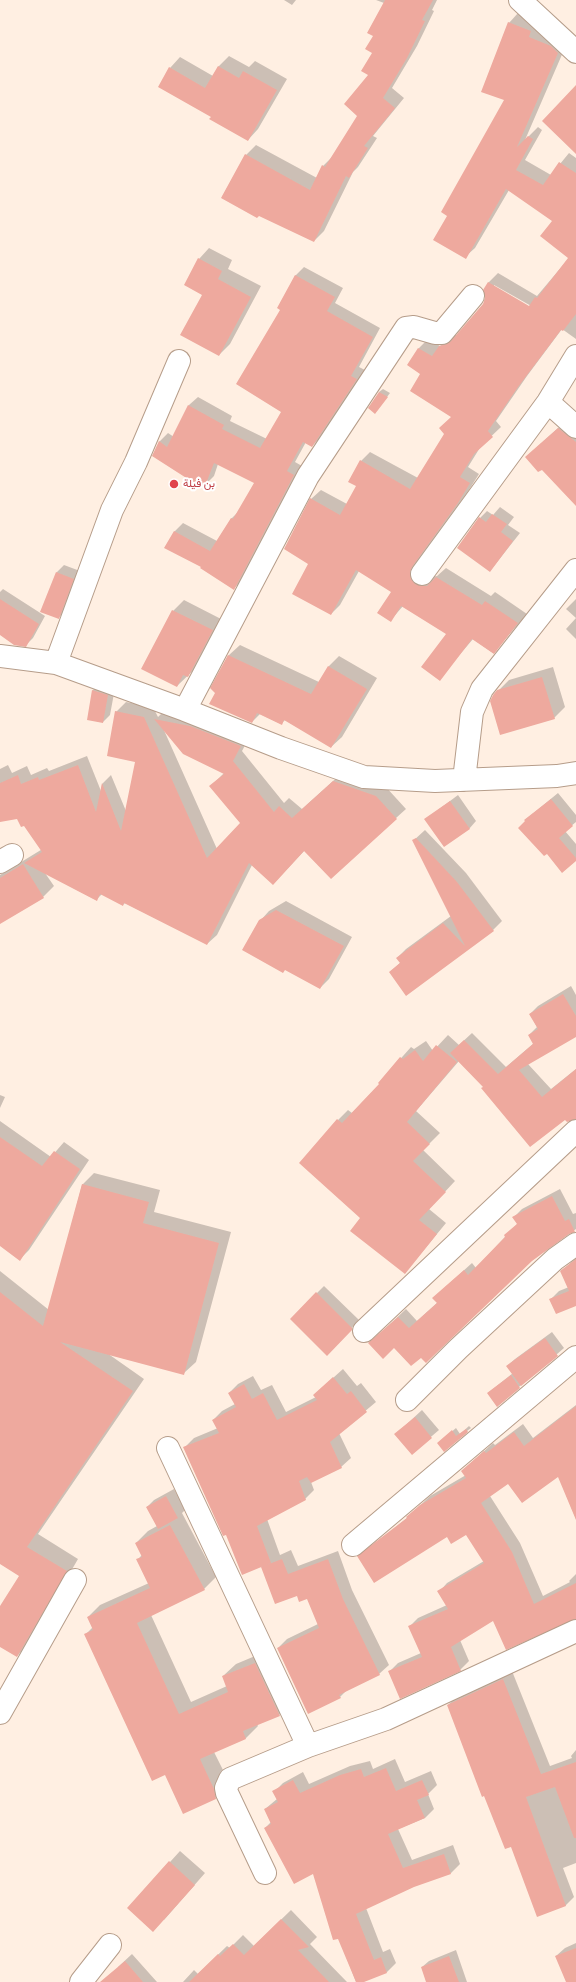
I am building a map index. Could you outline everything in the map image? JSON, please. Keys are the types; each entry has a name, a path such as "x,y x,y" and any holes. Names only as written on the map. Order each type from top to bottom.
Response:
{"street":[{"path":"520,0 576,52"},
{"path":"185,710 308,476 406,328 414,327 435,333 442,333 474,296"},
{"path":"422,574 548,402 576,356"},
{"path":"56,664 112,510 136,462 179,361"},
{"path":"548,402 576,427"},
{"path":"464,780 472,712 482,688 576,570"},
{"path":"0,656 56,664 185,710 281,748 364,776 435,781 557,776 576,773"},
{"path":"364,1331 576,1131"},
{"path":"407,1400 458,1349 555,1259 576,1244"},
{"path":"353,1545 576,1357"},
{"path":"168,1448 308,1746"},
{"path":"0,1712 76,1580"},
{"path":"265,1873 227,1793 227,1783 230,1779 308,1746 386,1719 576,1631"},
{"path":"81,1982 110,1945"}],"building":[{"path":"385,0 433,0 422,20 425,21 407,58 383,98 395,108 364,146 368,148 349,178 346,176 314,242 259,216 257,218 221,198 245,154 310,190 322,165 325,167 357,116 344,104 368,75 361,71 372,53 365,49 373,36 367,33"},
{"path":"508,22 531,31 529,37 551,46 558,53 517,147 528,136 533,139 516,170 543,185 559,162 576,173 576,314 563,331 561,330 518,387 488,431 493,437 474,454 460,477 470,483 458,503 412,567 410,572 411,579 415,584 427,586 436,577 482,605 485,601 518,623 494,654 472,639 440,681 421,667 446,634 401,606 391,622 377,613 391,592 356,570 331,615 292,594 308,564 284,549 310,498 340,515 356,486 348,482 360,460 410,489 444,434 439,428 451,417 410,391 420,374 407,365 418,348 432,356 439,346 447,344 451,341 483,304 485,298 483,290 488,282 529,306 568,258 540,236 552,221 506,189 466,259 433,240 447,216 441,212 504,100 481,92"},
{"path":"218,66 239,78 243,71 277,90 248,141 209,119 211,117 158,87 169,67 205,88"},
{"path":"576,85 576,154 542,121"},
{"path":"198,258 222,271 218,279 251,297 219,356 180,335 202,295 184,285"},
{"path":"295,275 335,297 327,311 373,337 351,376 357,379 312,447 303,442 287,471 294,475 234,590 200,568 201,567 164,548 174,531 210,551 231,518 233,519 254,483 214,463 205,486 191,481 152,456 159,441 167,447 188,405 224,425 222,429 260,448 281,412 236,384 280,310 277,308"},
{"path":"379,392 388,397 375,414 368,408"},
{"path":"558,428 576,442 576,506 542,470 538,472 525,457"},
{"path":"492,514 507,524 501,532 513,541 490,572 457,548 479,517 486,522"},
{"path":"56,572 74,579 59,619 40,612"},
{"path":"0,599 39,624 26,647 14,645 0,635"},
{"path":"172,610 213,630 188,677 183,675 177,687 141,669"},
{"path":"228,655 311,694 328,666 367,689 331,748 284,720 282,725 257,713 252,723 209,704 215,693 210,688"},
{"path":"542,677 555,719 500,735 490,701 493,695 497,690"},
{"path":"92,690 108,695 103,723 87,720"},
{"path":"115,711 144,717 207,858 240,823 209,786 224,774 183,754 154,719 190,726 241,746 233,761 274,812 279,806 292,818 333,781 376,796 397,819 331,879 304,851 273,885 249,863 207,945 124,903 123,906 100,894 97,901 24,863 42,852 24,826 21,827 17,819 0,822 0,783 18,775 21,784 38,777 39,780 78,765 96,812 102,783 121,831 135,762 107,756"},
{"path":"551,799 573,826 559,838 576,858 576,861 562,873 547,854 544,856 518,828 525,821 524,820"},
{"path":"450,801 470,829 444,847 424,819"},
{"path":"416,838 457,882 494,931 406,996 389,972 400,963 396,958 443,923 465,946 412,840"},
{"path":"23,864 44,898 0,924 0,878"},
{"path":"276,910 344,946 320,989 285,970 283,973 242,950 259,920"},
{"path":"563,994 576,1016 576,1037 519,1070 542,1097 576,1069 576,1119 567,1122 565,1120 530,1147 481,1088 483,1087 450,1053 464,1040 498,1074 533,1044 528,1035 538,1029 529,1014"},
{"path":"436,1045 457,1062 407,1122 430,1144 413,1161 446,1192 419,1220 437,1234 405,1274 350,1231 360,1218 299,1163 337,1119 342,1123 379,1084 378,1083 400,1057 403,1059 415,1050 423,1061"},
{"path":"0,1137 42,1166 54,1151 80,1169 20,1261 0,1246"},
{"path":"82,1184 149,1202 143,1223 219,1243 184,1375 60,1342 133,1391 27,1547 67,1571 17,1657 0,1647 0,1606 19,1576 0,1564 0,1292 43,1326"},
{"path":"552,1196 565,1221 569,1219 575,1232 569,1234 532,1261 426,1363 421,1358 411,1366 394,1348 383,1359 368,1343 398,1317 409,1328 437,1303 432,1298 464,1270 468,1275 505,1237 504,1235 517,1224 512,1217"},
{"path":"576,1259 576,1306 556,1314 549,1299 569,1291 560,1271"},
{"path":"316,1292 352,1328 352,1330 327,1356 290,1319"},
{"path":"545,1338 558,1356 521,1386 506,1366"},
{"path":"511,1375 520,1388 497,1407 487,1393"},
{"path":"333,1377 347,1394 351,1391 367,1412 330,1442 342,1468 311,1483 307,1477 299,1481 306,1500 257,1526 271,1563 242,1575 226,1535 223,1536 183,1447 219,1433 212,1420 236,1407 228,1393 244,1384 252,1399 263,1393 277,1420 317,1400 313,1395"},
{"path":"576,1406 576,1520 558,1477 522,1503 508,1484 481,1503 512,1552 534,1604 576,1583 576,1619 506,1650 493,1621 451,1647 461,1671 400,1699 388,1671 422,1657 408,1626 448,1609 437,1591 484,1563 466,1535 451,1544 447,1537 374,1583 357,1556 407,1518 406,1517 420,1505 466,1478 461,1471 484,1451 486,1453 514,1432 524,1446"},
{"path":"415,1417 432,1438 412,1455 394,1434"},
{"path":"466,1429 468,1432 444,1452 437,1443 452,1430 456,1436"},
{"path":"166,1496 178,1518 158,1529 146,1507"},
{"path":"170,1525 205,1590 137,1623 179,1714 228,1692 222,1676 255,1663 280,1716 243,1731 246,1739 200,1759 214,1789 216,1799 183,1814 165,1775 152,1781 84,1634 93,1630 87,1617 150,1588 136,1559 142,1557 135,1543"},
{"path":"282,1559 288,1574 328,1559 343,1599 380,1675 339,1695 341,1698 308,1714 277,1648 319,1628 307,1599 299,1602 297,1596 275,1604 261,1567"},
{"path":"503,1679 541,1774 576,1762 576,1838 574,1838 555,1787 526,1797 566,1906 537,1917 511,1847 505,1849 484,1796 482,1797 447,1705"},
{"path":"386,1768 396,1791 422,1780 429,1795 417,1800 425,1818 388,1834 403,1868 444,1854 451,1874 414,1887 356,1914 374,1960 381,1957 387,1973 364,1982 356,1982 338,1939 333,1940 313,1874 294,1884 264,1828 271,1824 264,1809 278,1802 272,1791 293,1780 300,1793 340,1775 361,1769 364,1777"},
{"path":"169,1861 195,1885 153,1932 127,1908"},
{"path":"281,1919 309,1947 298,1950 329,1982 189,1982 218,1954 220,1956 233,1944 244,1955"},
{"path":"576,1948 576,1982 566,1982 555,1956"},
{"path":"449,1956 459,1982 426,1982 421,1967"},
{"path":"125,1961 143,1982 100,1982"}],"place":[{"name":"بن فيلة","path":"174,484"}]}
